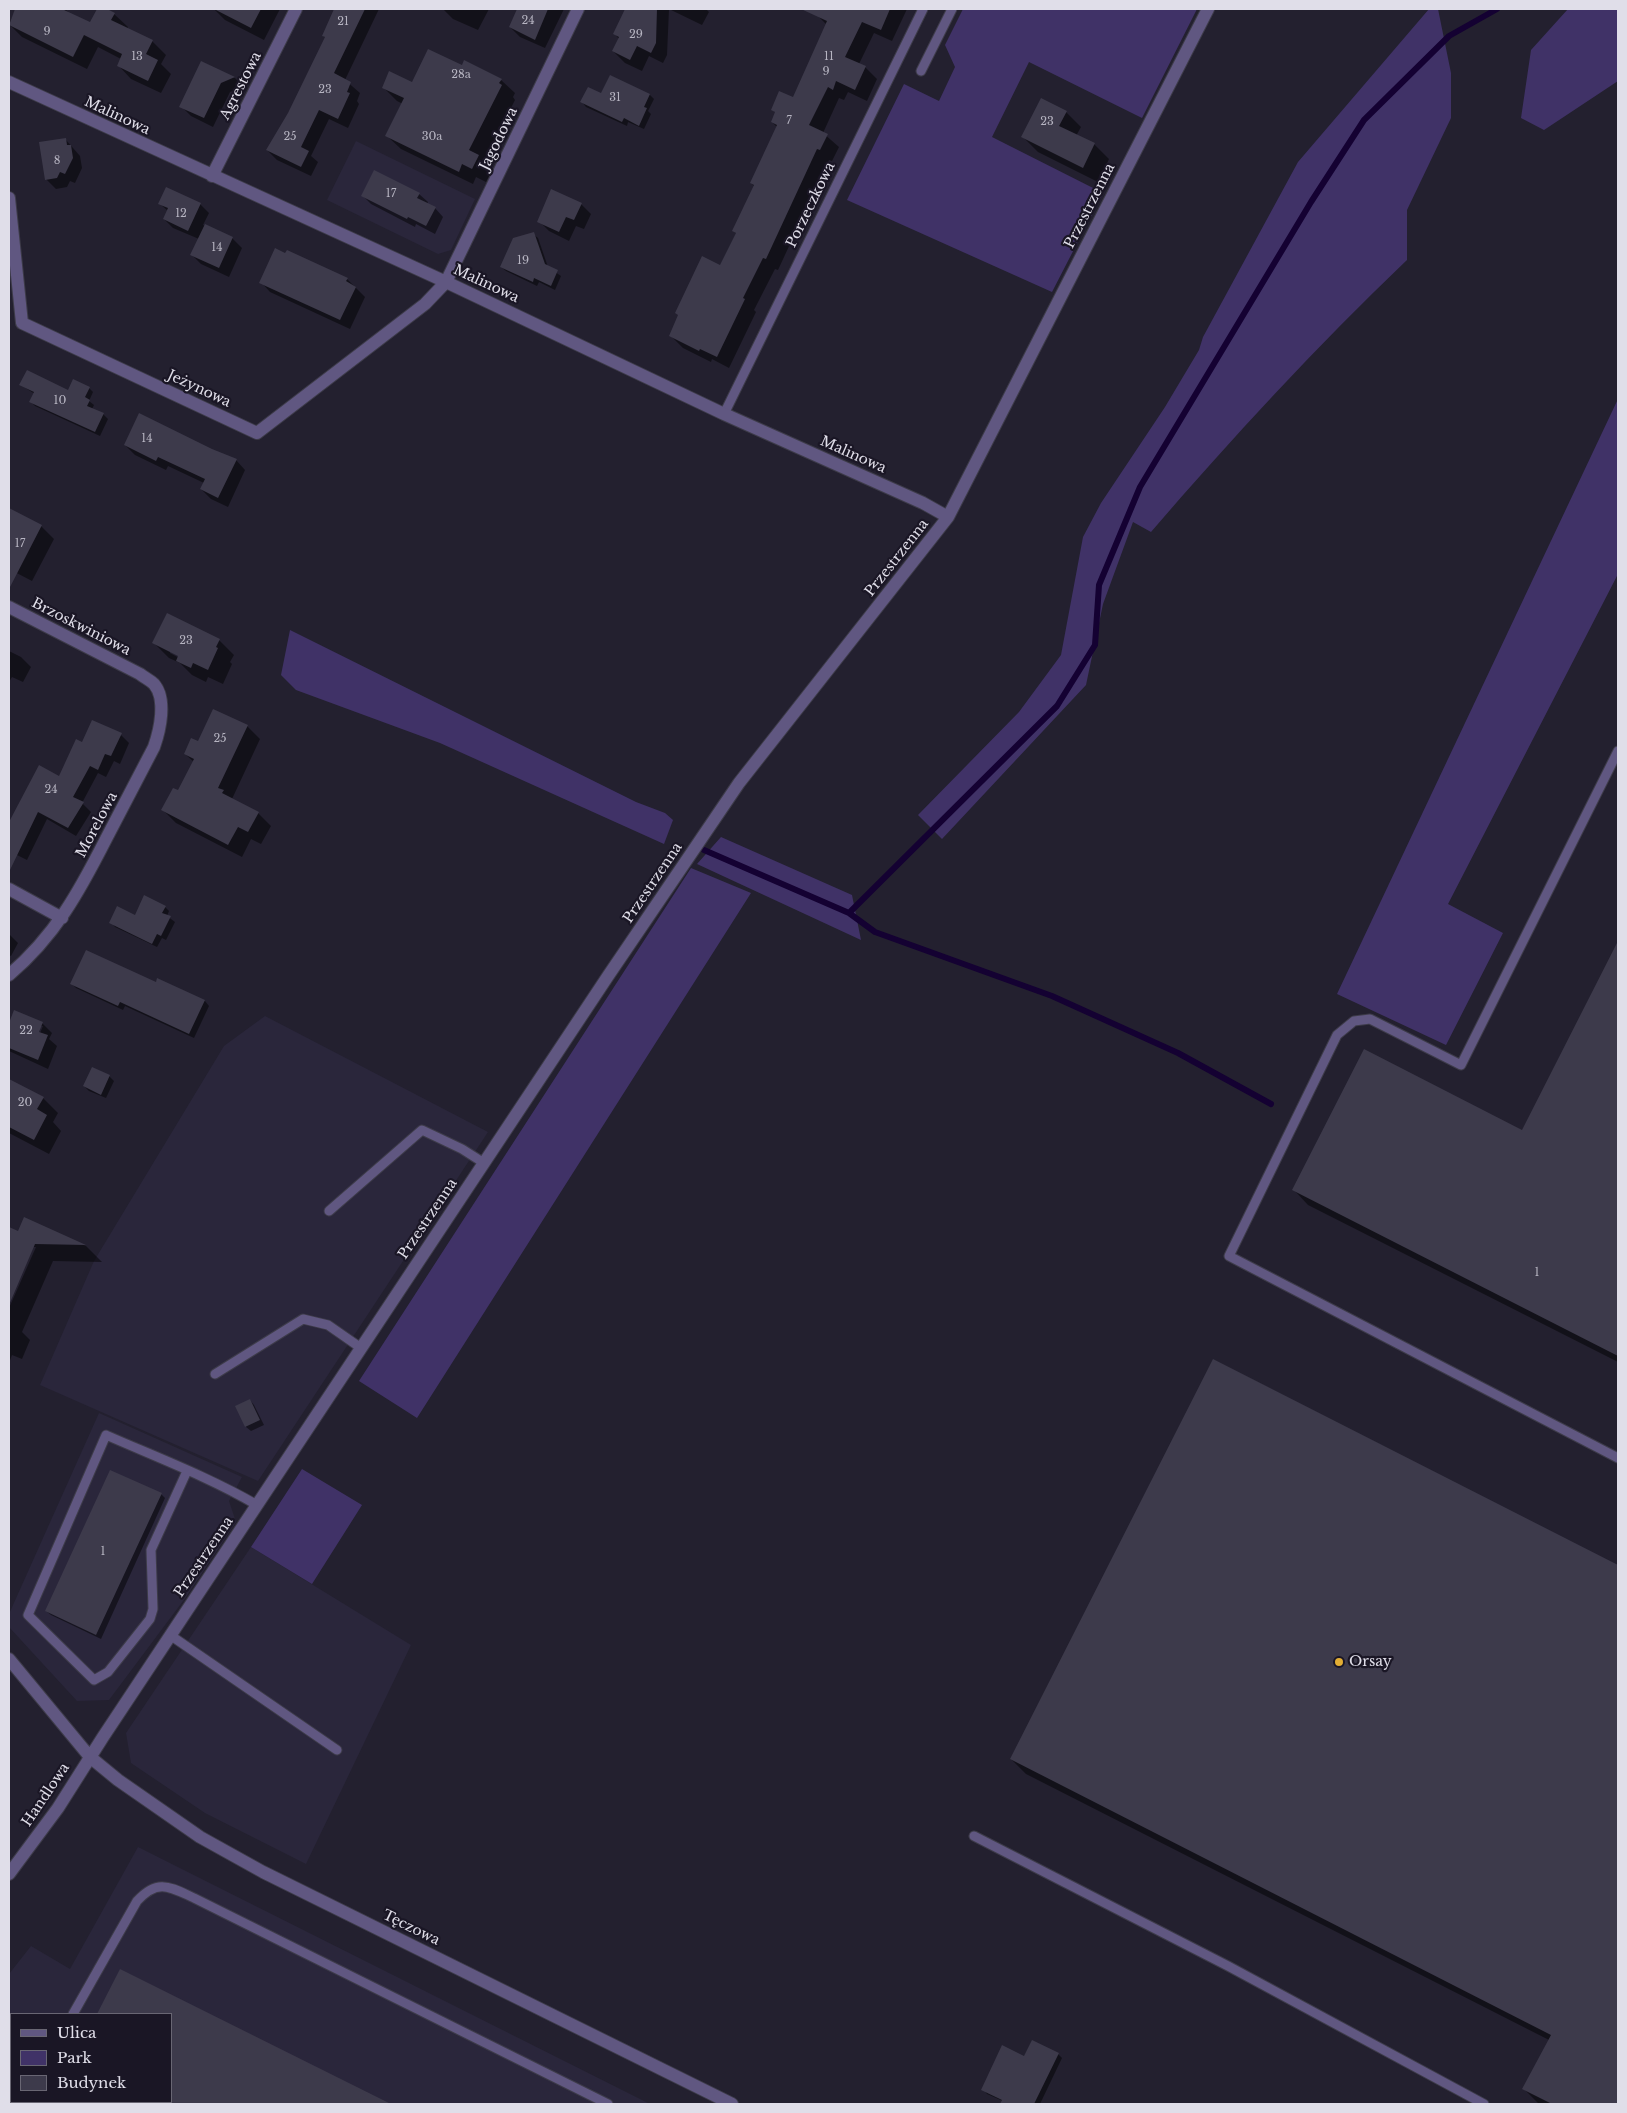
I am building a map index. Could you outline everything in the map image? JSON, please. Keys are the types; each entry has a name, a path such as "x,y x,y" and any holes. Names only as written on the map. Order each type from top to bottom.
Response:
{"street":[{"name":"Agrestowa","path":"212,176 296,9"},
{"name":"Jagodowa","path":"446,282 578,9"},
{"name":"Przestrzenna","path":"90,1757 739,783 948,517 1208,9"},
{"name":"Malinowa","path":"9,82 446,282 724,414 923,503 948,517"},
{"name":"Jeżynowa","path":"9,198 22,323 257,432 425,304 446,282"},
{"name":"Brzoskwiniowa","path":"9,607 140,674"},
{"name":"Morelowa","path":"9,975 26,960 62,918 80,888 154,747 160,728 159,696 155,685 140,674"},
{"path":"9,889 62,918"},
{"name":"Tęczowa","path":"9,1659 90,1757 118,1780 200,1838 264,1872 732,2104"},
{"name":"Handlowa","path":"9,1874 58,1808 90,1757"}],"lane":[{"name":"Porzeczkowa","path":"724,414 923,9"},
{"path":"921,72 952,9"},
{"path":"1618,751 1461,1065 1370,1019 1354,1021 1337,1034 1229,1256 1618,1458"},
{"path":"329,1211 422,1130 462,1149 484,1163"},
{"path":"216,1374 303,1318 328,1325 361,1348"},
{"path":"187,1471 151,1550 153,1609 150,1619 108,1672 94,1680 28,1615 106,1435 233,1491 257,1505"},
{"path":"170,1635 337,1750"},
{"path":"974,1836 1228,1966 1484,2104"},
{"path":"74,2013 137,1901 154,1887 164,1886 194,1898 608,2104"}],"shaded area":[{"path":"356,141 475,199 451,250 438,254 327,200"},
{"path":"265,1016 488,1132 258,1481 40,1385 94,1261 224,1046"},
{"path":"99,1413 242,1477 229,1501 236,1522 186,1597 109,1700 77,1701 9,1627 9,1614"},
{"path":"251,1547 411,1645 306,1864 205,1813 131,1763 126,1733"},
{"path":"138,1847 650,2104 9,2104 9,1974 31,1946 70,1969"}],"green space":[{"path":"963,9 1197,9 1142,118 1029,62 992,137 1103,193 1052,292 847,200 904,84 939,101 955,67 945,45"},
{"path":"1429,9 1438,9 1451,73 1451,118 1407,210 1407,260 1276,393 1151,532 1133,522 1103,604 1086,685 942,839 918,815 1019,712 1061,655 1083,537 1101,503 1165,407 1199,350 1203,337 1298,162"},
{"path":"1568,9 1618,9 1618,81 1544,130 1521,118 1531,50"},
{"path":"1618,399 1618,574 1448,904 1503,933 1446,1045 1337,994"},
{"path":"290,630 636,802 665,813 673,820 664,844 440,743 296,690 281,675"},
{"path":"721,837 852,895 861,940 697,864"},
{"path":"691,868 751,893 417,1418 359,1381"},
{"path":"302,1469 362,1505 312,1584 251,1547"}],"building":[{"path":"15,9 62,9 90,22 97,9 107,9 115,13 111,20 153,40 146,54 158,60 148,81 117,66 122,54 84,35 73,57 9,25"},
{"path":"214,9 261,9 251,28"},
{"path":"334,9 365,9 334,73 351,82 347,92 350,93 338,119 319,110 301,147 309,151 301,167 266,150 288,113 325,37 322,36"},
{"path":"517,9 548,9 535,40 509,27"},
{"path":"625,9 657,9 656,43 651,53 637,46 630,60 612,51 619,37 613,34"},
{"path":"801,9 890,9 881,30 862,22 845,57 866,66 855,90 836,81 833,90 828,87 809,125 828,134 820,150 817,149 766,259 763,258 743,298 745,299 717,357 700,349 699,351 669,336 678,315 675,313 702,256 720,265 736,233 732,231 754,185 750,183 777,125 771,122 775,112 771,110 779,91 793,97 827,21"},
{"path":"428,49 462,65 464,60 502,79 499,83 502,85 469,150 479,155 472,169 462,164 459,172 385,136 404,98 382,88 389,71 412,82"},
{"path":"201,61 235,77 221,83 204,118 179,107"},
{"path":"610,75 650,94 644,107 647,108 639,126 624,118 622,122 580,102 588,87 601,93"},
{"path":"1041,98 1067,111 1059,126 1095,143 1083,168 1021,137"},
{"path":"66,138 67,145 71,145 73,158 65,174 60,172 57,178 45,180 39,142"},
{"path":"374,170 420,193 417,198 436,207 426,226 408,217 407,219 361,196"},
{"path":"166,187 201,203 188,231 163,219 168,208 158,204"},
{"path":"551,189 582,203 574,220 566,217 559,232 537,222"},
{"path":"205,224 233,237 219,268 190,255"},
{"path":"534,232 545,264 558,270 551,286 534,278 533,282 500,267 513,238"},
{"path":"275,248 285,253 287,250 348,278 346,281 356,287 340,320 259,283"},
{"path":"27,370 68,390 73,379 90,387 85,397 90,400 87,406 104,413 95,432 29,402 34,392 19,385"},
{"path":"139,413 212,449 237,459 218,498 200,489 205,479 158,457 156,461 124,445"},
{"path":"9,508 42,525 9,589"},
{"path":"167,613 220,639 208,670 193,663 191,668 176,661 178,656 152,643"},
{"path":"213,709 248,725 218,788 224,790 222,793 259,812 248,832 238,827 228,845 161,810 173,788 178,790 194,759 184,754 191,738 198,741"},
{"path":"92,720 122,733 111,756 105,754 98,770 90,766 73,797 84,802 68,828 38,812 9,872 9,822 39,765 59,776 76,739 82,742"},
{"path":"144,895 166,906 162,913 171,916 161,936 157,934 152,944 109,923 117,906 135,915"},
{"path":"1618,941 1618,1356 1292,1190 1364,1049 1522,1130"},
{"path":"86,950 156,982 157,978 205,1000 189,1034 120,1002 118,1006 70,984"},
{"path":"14,1010 43,1022 39,1032 48,1035 38,1060 9,1048 9,1023"},
{"path":"92,1067 110,1075 101,1095 83,1086"},
{"path":"9,1079 44,1097 37,1109 47,1115 34,1140 9,1127"},
{"path":"24,1217 86,1245 35,1244 9,1305 9,1227 18,1231"},
{"name":"Orsay","path":"1213,1359 1618,1565 1618,2104 1552,2104 1522,2089 1551,2035 1010,1759"},
{"path":"250,1399 260,1420 245,1427 235,1406"},
{"path":"110,1470 162,1493 96,1635 45,1611"},
{"path":"120,1969 391,2104 171,2104 172,2013 98,2013"},
{"path":"1032,2040 1059,2053 1034,2104 1000,2104 1002,2100 981,2090 1002,2045 1024,2056"}],"waterway":[{"path":"704,850 849,913 1057,706 1095,645 1099,585 1140,487 1311,202 1364,120 1449,36 1497,9"},
{"path":"849,913 875,932 1052,996 1178,1053 1271,1104"}],"place":[{"name":"Orsay","path":"1339,1662"}]}
